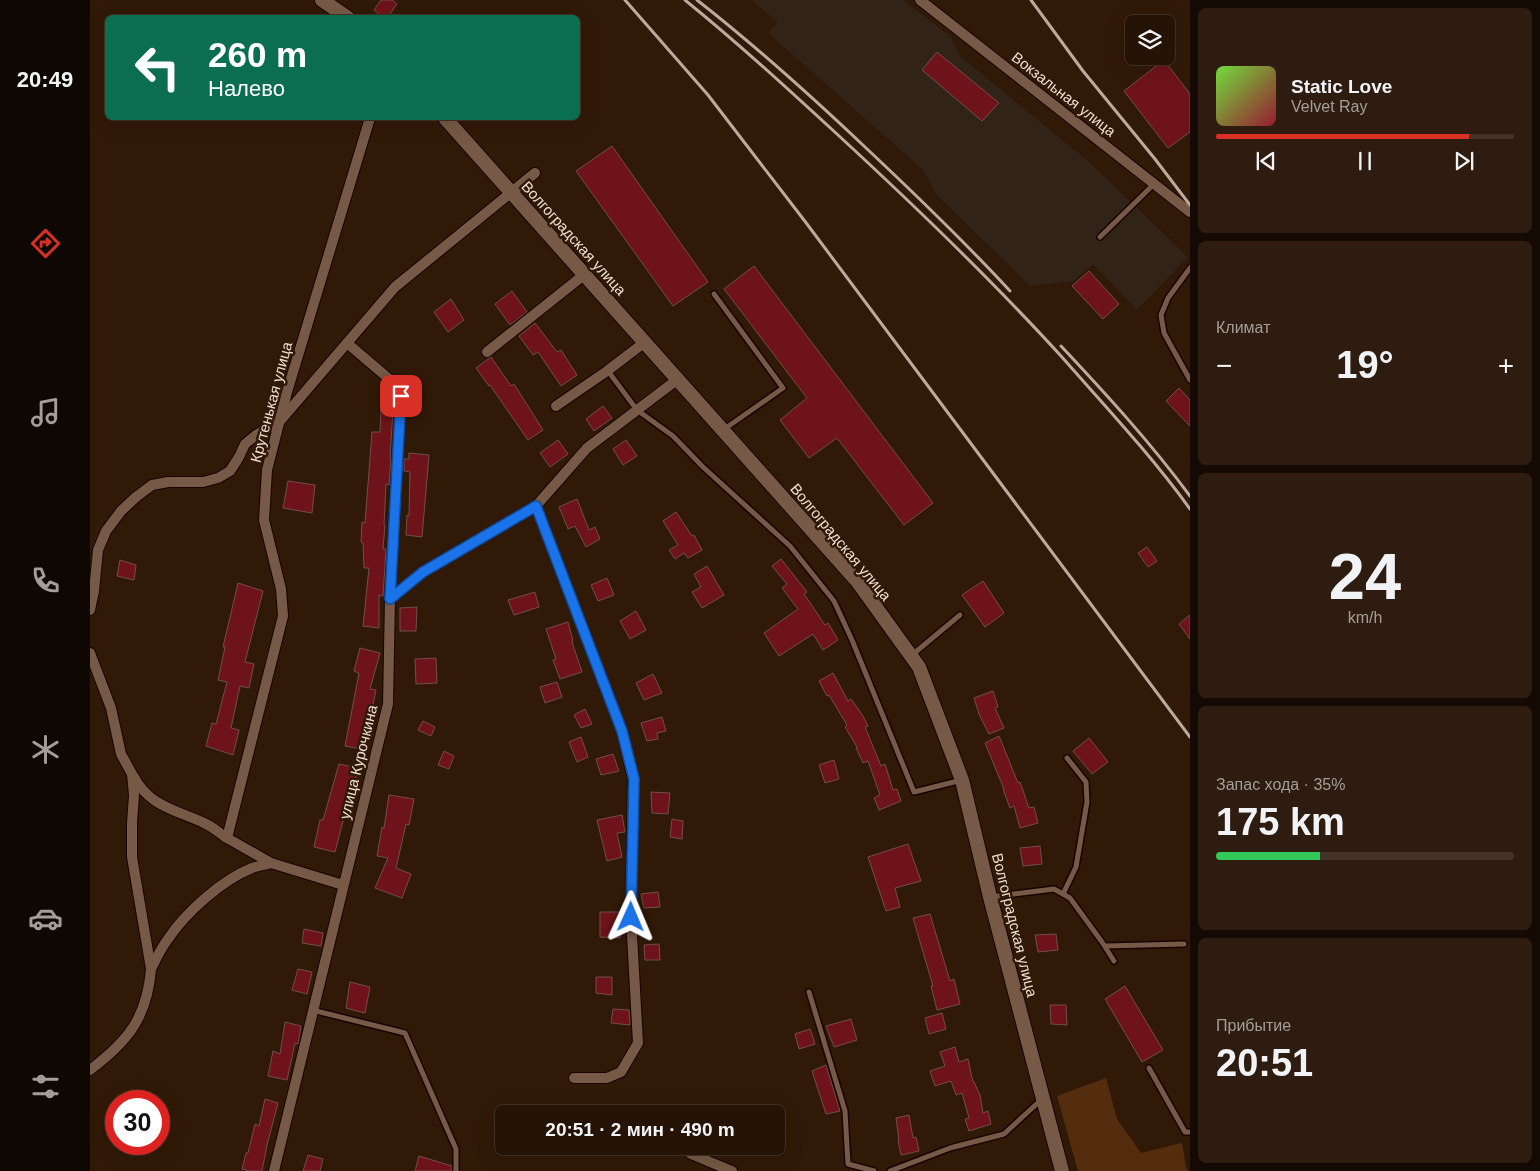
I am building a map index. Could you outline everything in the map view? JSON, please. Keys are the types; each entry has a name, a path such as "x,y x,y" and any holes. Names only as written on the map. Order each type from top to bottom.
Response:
{"main road":[{"path":"322,0 344,15"},
{"name":"Волгоградская улица","path":"447,120 857,582 920,667 962,780 990,897 1062,1171"}],"street":[{"name":"Вокзальная улица","path":"920,0 1190,212"},
{"name":"Крутенькая улица","path":"226,838 283,616 281,589 264,520 267,470 287,392 369,120"},
{"path":"90,610 98,550 106,531 121,511 152,486 168,482 203,482 230,472 240,458 245,444 280,421 395,287 535,173"},
{"path":"487,352 585,274"},
{"path":"556,406 645,342"},
{"name":"улица Курочкина","path":"274,1171 388,704 390,599 401,396 388,378 347,343"},
{"path":"390,599 423,572 536,506 587,448 678,379"},
{"path":"536,506 622,731 634,779 631,917 638,1043 621,1072 607,1078 574,1078"},
{"path":"90,653 111,708 121,754 140,788 152,799 170,810 206,824 271,864 344,885"},
{"path":"90,1070 122,1044 140,1018 150,987 151,969 132,857 134,795 132,774"},
{"path":"151,969 168,938 201,902 236,876 253,868 271,864"},
{"path":"693,1155 732,1171"}],"lane":[{"path":"1100,236 1154,184"},
{"path":"1190,268 1168,298 1161,315 1164,333 1190,380"},
{"path":"714,294 783,388 723,430"},
{"path":"607,370 637,410 673,436 703,467 790,546 834,601 852,640 914,792 962,780"},
{"path":"911,655 960,615"},
{"path":"1063,894 1076,867 1087,802 1086,782 1067,758"},
{"path":"990,897 1054,889 1070,898 1114,961"},
{"path":"1105,946 1184,944"},
{"path":"809,992 845,1111 848,1164 874,1171"},
{"path":"312,1010 405,1033 456,1149 456,1171"},
{"path":"1149,1068 1185,1132 1190,1132"},
{"path":"890,1171 950,1148 1004,1134 1043,1098"}],"shaded area":[{"path":"751,0 903,0 951,37 960,56 1090,163 1188,257 1137,310 1093,264 1073,281 1030,286 937,195 921,168 768,33 778,22"},
{"path":"1106,1078 1117,1119 1141,1153 1182,1143 1188,1171 1078,1171 1057,1096"}],"building":[{"path":"381,0 392,0 397,4 389,15 380,15 374,10"},
{"path":"937,52 999,103 982,121 922,70"},
{"path":"1158,65 1168,65 1190,94 1190,132 1168,148 1124,91"},
{"path":"612,146 708,282 673,306 576,171"},
{"path":"754,266 933,503 904,525 837,438 809,458 780,420 807,398 724,289"},
{"path":"1089,271 1119,304 1103,319 1072,286"},
{"path":"512,291 527,312 510,325 495,304"},
{"path":"451,299 464,320 448,332 434,312"},
{"path":"535,323 557,352 561,350 577,375 561,386 538,352 533,355 519,336"},
{"path":"491,357 511,386 514,384 543,430 528,440 476,368"},
{"path":"1179,388 1190,400 1190,426 1166,401"},
{"path":"603,406 612,418 594,431 586,419"},
{"path":"381,408 393,409 389,485 386,484 383,549 386,549 383,596 379,595 379,628 363,626 369,568 364,568 363,543 361,542 362,522 365,523 372,432 380,432"},
{"path":"558,440 568,454 550,467 540,453"},
{"path":"626,440 637,456 623,465 613,449"},
{"path":"409,453 429,455 422,537 406,535 407,515 409,516 410,472 404,471 404,459 409,459"},
{"path":"288,481 315,485 312,513 283,508"},
{"path":"577,499 589,530 595,527 600,539 586,547 575,526 568,529 559,507"},
{"path":"676,512 692,536 694,535 702,550 688,558 684,553 675,559 669,550 678,545 663,521"},
{"path":"1147,547 1157,561 1148,567 1138,553"},
{"path":"781,559 807,592 804,594 825,625 828,623 838,640 823,650 813,634 779,656 764,633 798,609 782,588 787,584 772,566"},
{"path":"120,560 136,565 134,580 117,576"},
{"path":"707,566 724,595 702,608 692,592 701,587 694,574"},
{"path":"607,578 614,595 598,601 591,585"},
{"path":"983,581 1004,613 985,627 962,595"},
{"path":"238,583 263,591 245,662 254,664 249,688 240,686 231,728 239,730 233,755 206,746 212,723 216,724 227,682 218,680 225,647 223,647"},
{"path":"535,592 539,607 514,615 508,600"},
{"path":"417,607 416,631 400,631 400,608"},
{"path":"636,611 646,630 630,639 620,621"},
{"path":"1190,615 1190,639 1179,624"},
{"path":"568,622 572,642 582,672 560,679 553,660 556,659 546,629"},
{"path":"360,648 380,653 370,689 376,690 361,749 345,746 359,673 354,671"},
{"path":"436,658 437,683 416,684 415,659"},
{"path":"833,673 848,701 851,699 863,716 868,726 865,727 881,766 885,764 893,790 897,789 901,801 879,810 874,798 880,795 868,761 863,763 857,747 845,727 847,725 819,681"},
{"path":"653,674 662,693 644,700 636,683"},
{"path":"557,682 562,697 545,703 540,687"},
{"path":"993,691 998,707 995,708 1004,728 989,734 979,714 974,698"},
{"path":"585,709 592,724 581,728 574,715"},
{"path":"662,717 666,731 657,733 658,739 647,741 641,723"},
{"path":"423,721 435,727 431,736 418,730"},
{"path":"999,736 1018,783 1020,782 1029,808 1034,807 1038,823 1020,828 1014,806 1010,808 985,743"},
{"path":"581,737 588,757 577,762 569,742"},
{"path":"1089,738 1108,762 1092,774 1073,751"},
{"path":"444,751 454,756 449,769 438,765"},
{"path":"613,754 619,771 601,775 596,759"},
{"path":"834,760 839,779 825,783 819,765"},
{"path":"339,764 358,768 354,790 335,852 314,847 320,820 323,820"},
{"path":"651,792 670,793 668,814 652,813"},
{"path":"389,795 414,799 409,825 406,824 396,868 411,874 402,898 375,888 388,858 377,856"},
{"path":"622,815 625,832 617,833 622,857 607,861 597,820"},
{"path":"672,819 683,821 682,839 670,837"},
{"path":"908,844 921,881 895,888 900,907 886,911 868,857"},
{"path":"1040,846 1042,864 1023,866 1020,848"},
{"path":"658,892 660,907 644,908 641,894"},
{"path":"600,912 620,912 620,938 600,937"},
{"path":"930,914 950,981 954,979 960,1004 937,1010 931,986 933,986 913,918"},
{"path":"304,929 323,933 321,946 302,943"},
{"path":"1056,934 1058,950 1038,952 1035,935"},
{"path":"659,944 660,960 645,960 644,945"},
{"path":"298,969 312,972 307,994 292,990"},
{"path":"596,977 612,977 612,995 596,993"},
{"path":"350,982 370,987 365,1013 346,1008"},
{"path":"1125,986 1163,1050 1142,1062 1105,999"},
{"path":"1050,1005 1066,1005 1067,1025 1051,1024"},
{"path":"613,1009 629,1010 630,1025 611,1023"},
{"path":"942,1013 946,1029 929,1034 925,1018"},
{"path":"851,1019 857,1040 834,1047 826,1026"},
{"path":"285,1022 301,1026 298,1044 295,1043 287,1080 268,1076 273,1051 280,1054"},
{"path":"810,1029 815,1044 799,1049 795,1034"},
{"path":"955,1047 959,1062 968,1059 972,1078 980,1095 983,1113 988,1111 991,1124 969,1131 965,1119 969,1118 962,1093 956,1095 951,1081 935,1086 930,1071 945,1066 940,1052"},
{"path":"826,1065 840,1111 826,1114 812,1071"},
{"path":"265,1099 278,1103 262,1171 242,1169 255,1124 259,1126"},
{"path":"909,1115 913,1138 916,1137 919,1151 901,1155 896,1118"},
{"path":"308,1155 323,1159 320,1171 303,1171"},
{"path":"419,1156 452,1166 452,1171 415,1171"}],"railway":[{"path":"625,0 708,95 807,224 1190,737"},
{"path":"685,0 744,49 980,271 1111,412 1160,469 1190,509"},
{"path":"697,0 762,53 845,128 939,218 1010,291"},
{"path":"1031,0 1083,71 1190,205"},
{"path":"1061,346 1144,438 1190,496"}],"route":[{"path":"401,396 390,599 423,572 536,506 622,731 634,779 631,917"}]}
